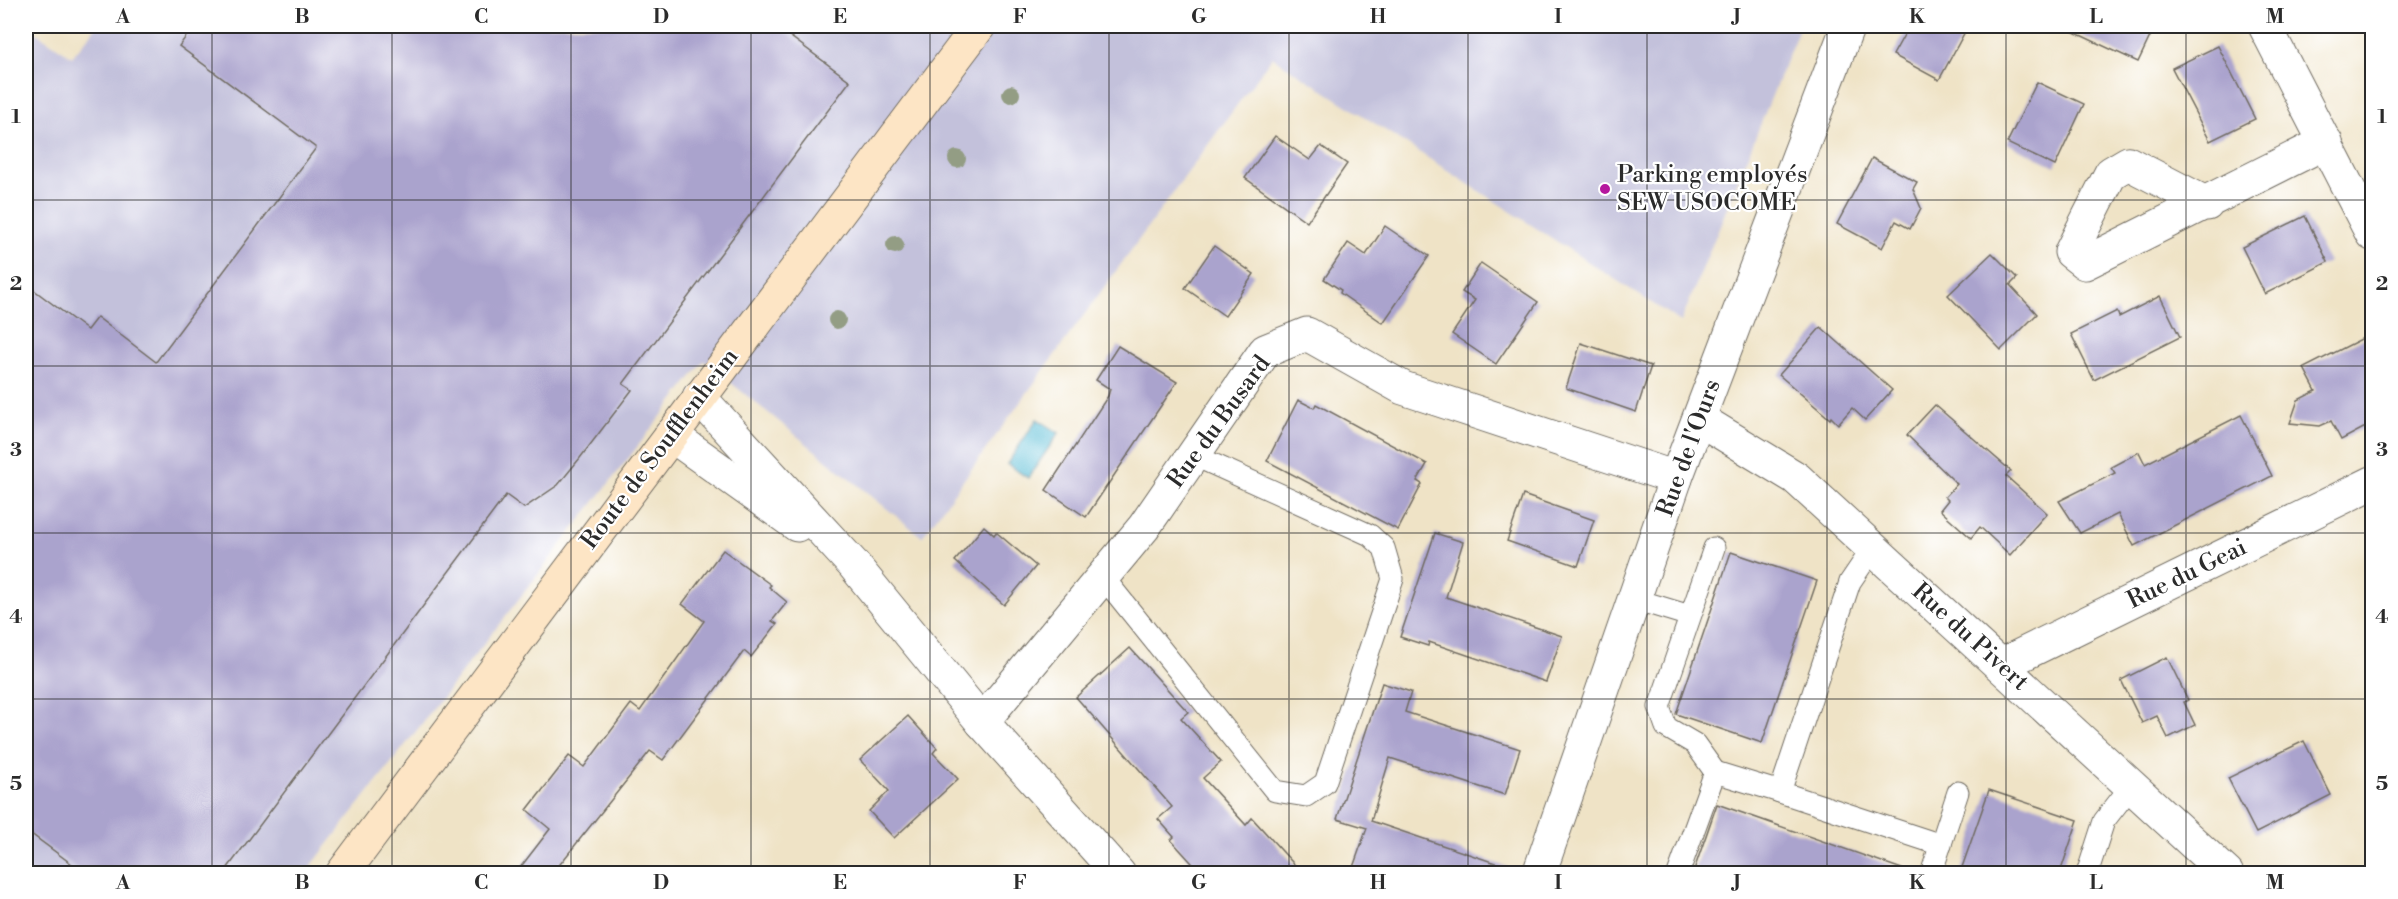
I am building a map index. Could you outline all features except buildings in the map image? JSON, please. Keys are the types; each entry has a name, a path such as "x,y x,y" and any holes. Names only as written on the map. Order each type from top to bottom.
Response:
{"main road":[{"name":"Route de Soufflenheim","path":"342,873 979,26"}],"street":[{"name":"Rue de l'Ours","path":"1539,873 1676,478 1848,26"},
{"path":"2265,26 2373,234"},
{"path":"2207,204 2326,142"},
{"name":"Rue du Busard","path":"982,722 1144,527 1265,351 1307,334 1403,388 1676,478"},
{"path":"699,397 853,564 982,722 1119,873"},
{"name":"Rue du Pivert","path":"1699,419 1796,478 2227,873"},
{"path":"671,435 853,564"},
{"name":"Rue du Geai","path":"2001,665 2373,483"}],"lane":[{"path":"1103,577 1275,791 1306,796 1325,783 1394,579 1384,548 1370,535 1193,455"},
{"path":"1714,548 1659,707 1666,727 1695,744 1715,772 1941,845"},
{"path":"1780,792 1850,582 1873,548"},
{"path":"1634,599 1690,616"},
{"path":"1678,873 1715,772"},
{"path":"2087,873 2104,821 2132,786"},
{"path":"1931,873 1958,792"}],"shaded area":[{"path":"26,26 72,57 97,26 1800,26 1681,322 1272,57 922,537 704,361 305,874 26,873"}],"water":[{"path":"1037,419 1059,433 1028,478 1007,464"}],"place":[{"name":"Parking employés SEW USOCOME","path":"1605,189"}]}
